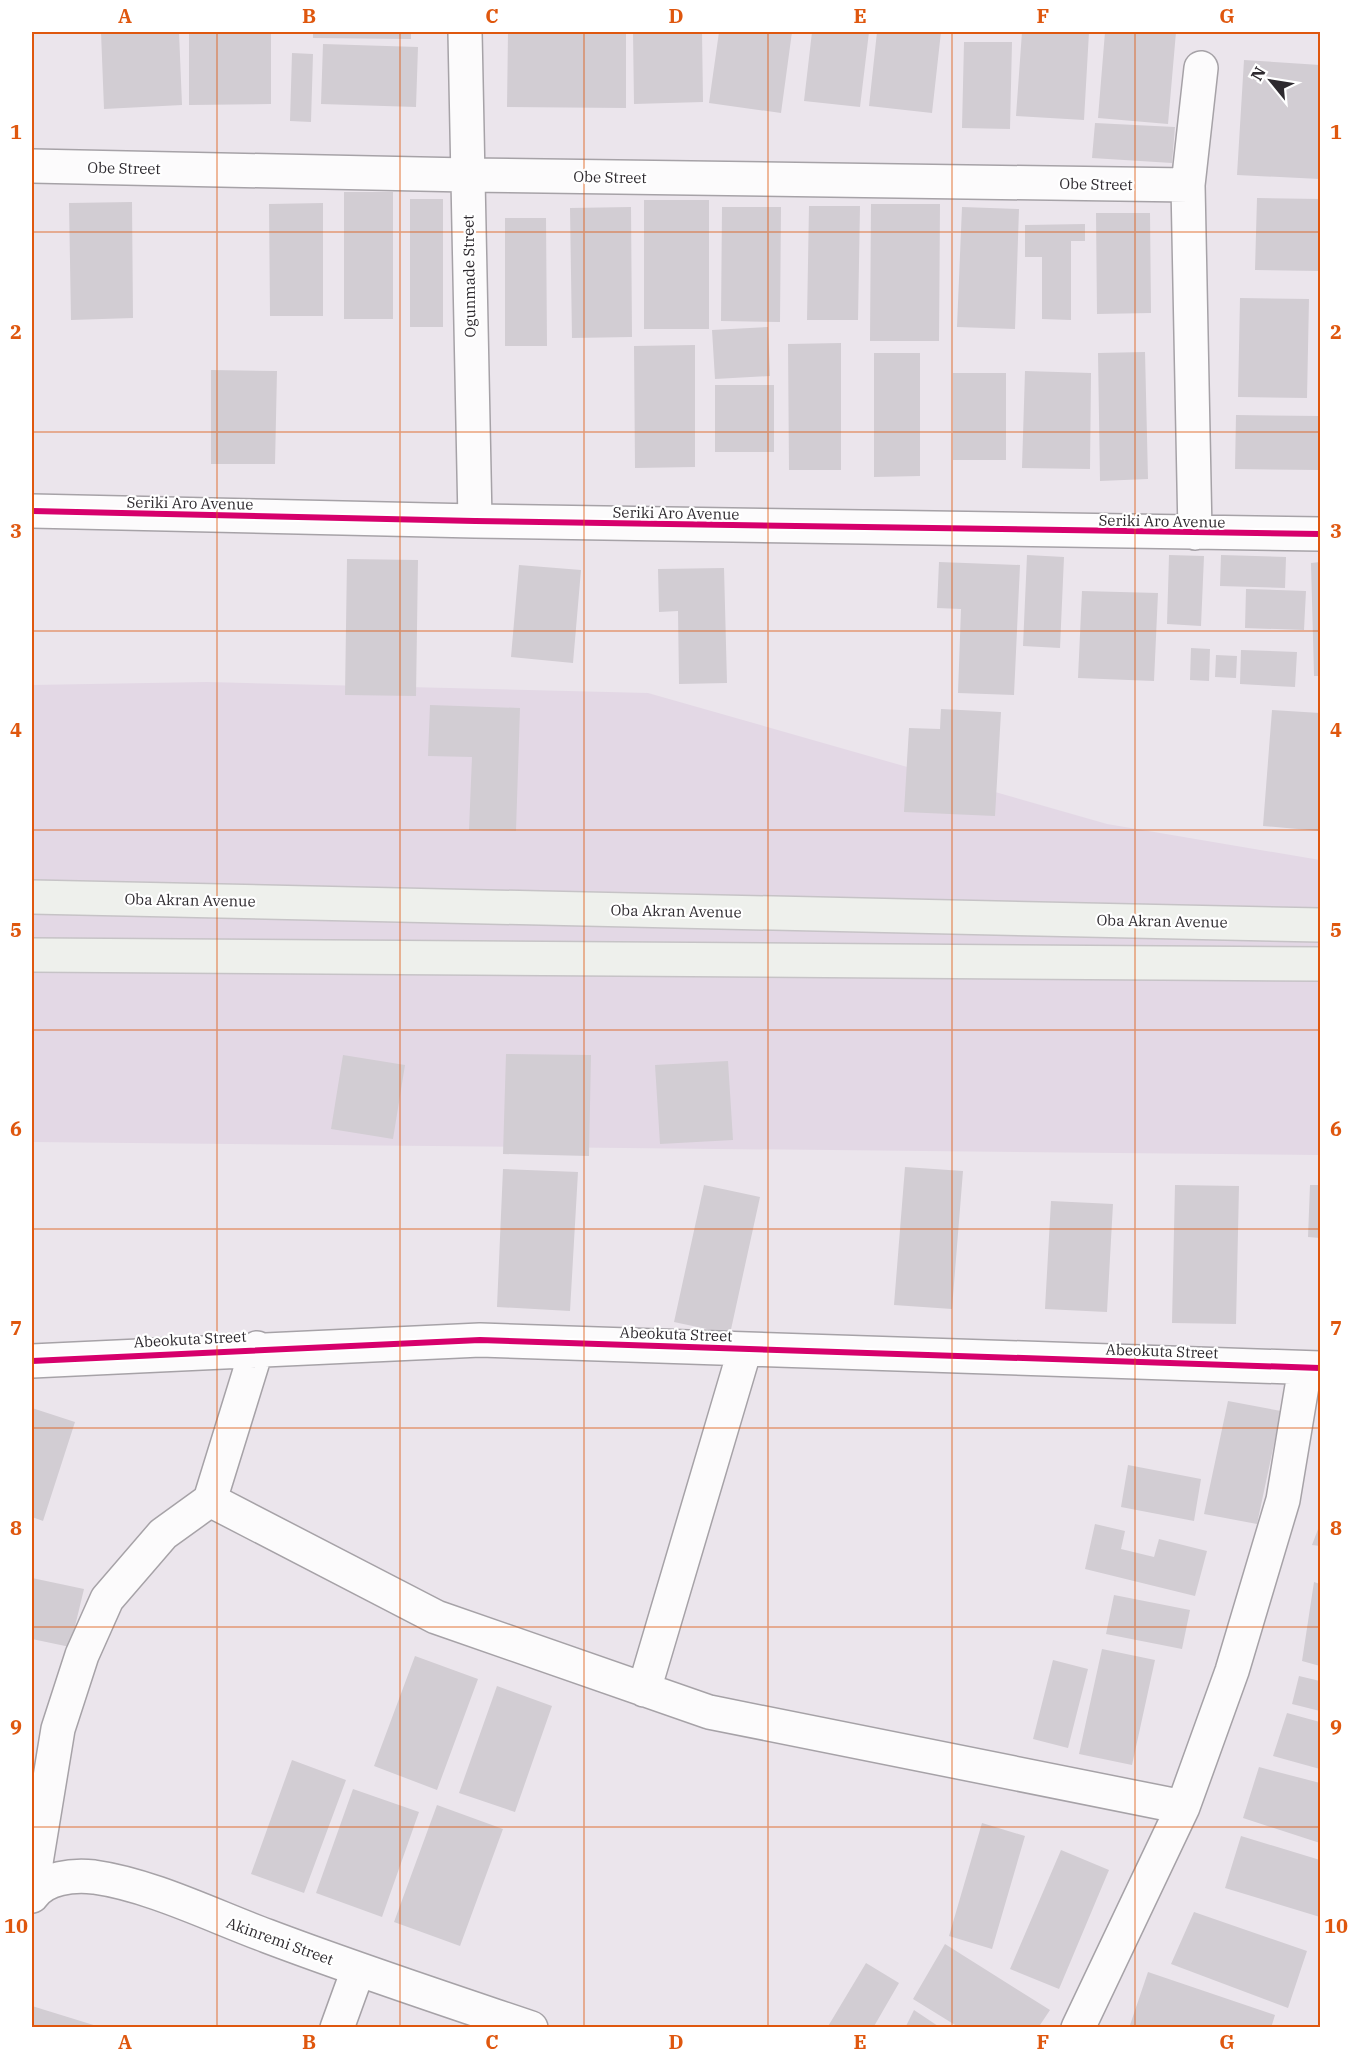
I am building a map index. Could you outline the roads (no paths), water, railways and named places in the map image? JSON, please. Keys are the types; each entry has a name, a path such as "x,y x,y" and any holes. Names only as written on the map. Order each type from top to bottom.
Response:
{"main road":[{"name":"Oba Akran Avenue","path":"32,897 1320,925"},
{"path":"32,955 1320,964"}],"street":[{"name":"Ogunmade Street","path":"465,32 475,521"},
{"path":"1195,533 1188,185 1201,68"},
{"name":"Obe Street","path":"32,165 467,175 1188,185"},
{"name":"Seriki Aro Avenue","path":"32,511 475,521 1320,534"},
{"name":"Abeokuta Street","path":"32,1360 257,1348 480,1340 1312,1368"},
{"path":"32,1887 58,1729 82,1655 107,1599 163,1534 210,1500 257,1348"},
{"path":"644,1690 745,1349"},
{"path":"1078,2028 1183,1807 1232,1671 1283,1500 1312,1368"},
{"path":"210,1500 436,1617 709,1712 1183,1807"},
{"name":"Akinremi Street","path":"32,1896 36,1889 63,1876 94,1878 144,1890 358,1970 531,2028"},
{"path":"338,2028 358,1970"}]}
